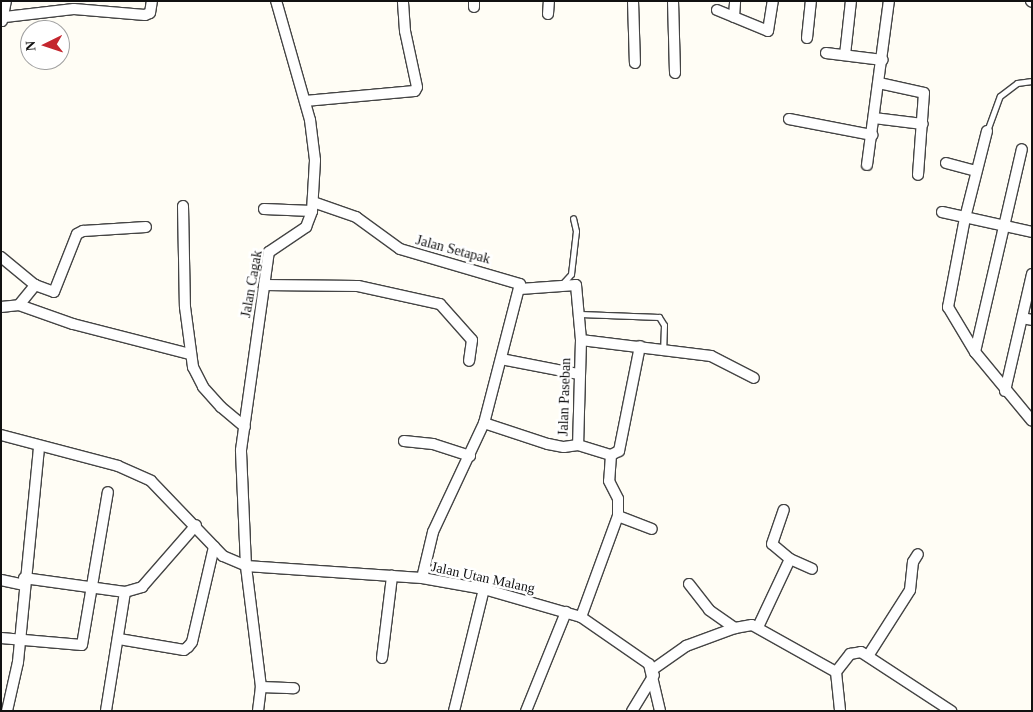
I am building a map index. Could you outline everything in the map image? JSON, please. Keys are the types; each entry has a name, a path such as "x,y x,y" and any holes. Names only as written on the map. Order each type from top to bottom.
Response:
{"street":[{"path":"6,1 3,19 74,5 109,6 147,15 152,1"},
{"path":"264,209 312,207 314,147 305,101 276,1"},
{"path":"305,101 415,91 418,87 405,31 403,1"},
{"path":"548,14 549,1"},
{"path":"633,1 635,63"},
{"path":"673,1 675,73"},
{"path":"734,17 735,1"},
{"path":"717,10 768,32 773,1"},
{"path":"807,38 811,1"},
{"path":"845,55 851,1"},
{"path":"867,165 883,60 889,1"},
{"path":"826,53 883,60"},
{"path":"879,83 924,92 918,175"},
{"path":"874,118 923,124"},
{"path":"789,119 872,135"},
{"path":"988,130 965,218 948,306 976,352 1005,391 1032,421"},
{"path":"976,352 1022,149"},
{"path":"946,163 976,171"},
{"path":"183,206 185,307 190,354 203,386 245,427"},
{"name":"Jalan Cagak","path":"258,711 262,687 246,566 242,450 270,249 304,229 312,207"},
{"name":"Jalan Setapak","path":"312,207 356,217 400,249 517,281 520,289"},
{"path":"942,212 1032,232"},
{"path":"1,257 35,285 54,292 77,234 83,230 146,227"},
{"path":"1005,391 1027,319 1032,274"},
{"path":"19,306 35,285"},
{"path":"264,285 358,286 440,304 472,340 469,361"},
{"path":"422,578 433,532 484,423 520,289 560,285"},
{"name":"Jalan Paseban","path":"560,285 576,285 580,314 578,445 611,454"},
{"path":"1,307 19,306 73,324 190,354"},
{"name":"Jalan Paseban","path":"581,340 711,356 754,378"},
{"path":"581,617 618,516 618,499 609,480 611,454 619,451 640,346"},
{"path":"501,360 578,374"},
{"path":"484,423 548,444 564,447 578,445"},
{"name":"Jalan Utan Malang","path":"1,435 135,473 167,495 223,556 246,566 422,578 484,589 581,617 638,654 653,672"},
{"path":"404,441 434,444 470,456"},
{"path":"6,711 18,662 24,582 39,447"},
{"path":"1,638 81,646 108,492"},
{"path":"784,510 772,544 790,559 812,569"},
{"path":"618,516 652,529"},
{"path":"1,580 125,592 142,588 196,525"},
{"path":"119,639 184,650 188,647 192,642 214,547"},
{"path":"868,656 910,590 913,562 918,554"},
{"path":"758,627 790,559"},
{"path":"382,658 392,576"},
{"path":"689,584 709,610 734,628"},
{"path":"454,711 484,589"},
{"path":"106,711 125,592"},
{"path":"526,711 566,612"},
{"path":"632,711 653,672 675,652 734,628 758,627 836,672"},
{"path":"840,711 836,672 852,653 868,656 951,711"},
{"path":"653,672 660,711"},
{"path":"262,687 294,688"}],"lane":[{"path":"988,130 1000,96 1017,83 1032,81"},
{"path":"560,285 571,274 576,231 573,218"},
{"path":"580,314 660,317 664,325 663,349"}]}
